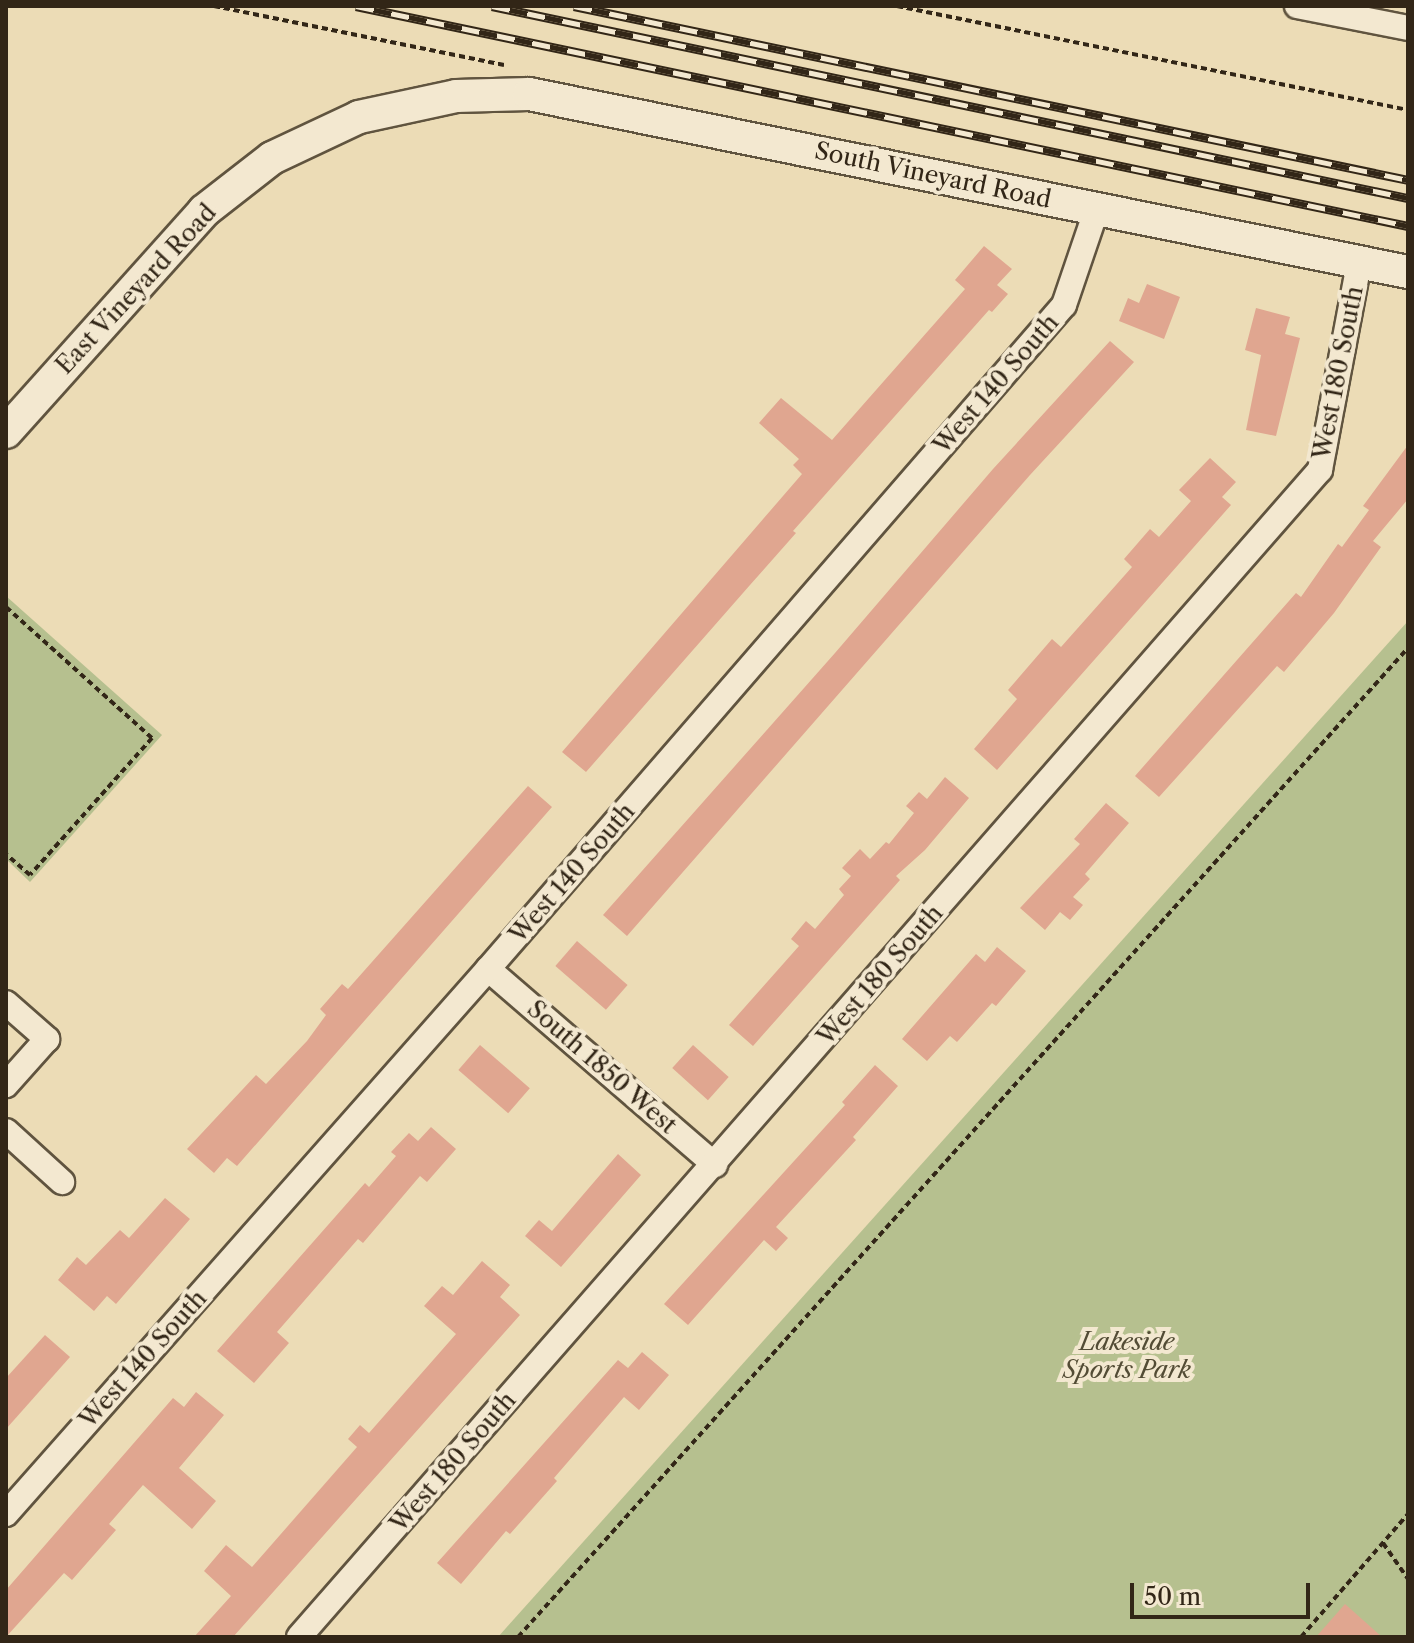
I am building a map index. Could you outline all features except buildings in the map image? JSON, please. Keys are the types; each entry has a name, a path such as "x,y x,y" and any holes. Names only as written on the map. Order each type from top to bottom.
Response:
{"street":[{"path":"1297,6 1408,28"},
{"name":"South Vineyard Road","path":"456,96 529,94 1408,272"},
{"name":"East Vineyard Road","path":"6,432 204,211 272,158 359,117 456,96"},
{"name":"West 140 South","path":"6,1514 488,969 1064,305 1097,208"},
{"name":"West 180 South","path":"299,1637 1320,470 1359,263"},
{"name":"South 1850 West","path":"488,969 715,1165"},
{"path":"6,1003 47,1039 6,1085"},
{"path":"6,1131 62,1182"}],"path":[{"path":"214,6 512,66"},
{"path":"897,6 1408,110"},
{"path":"6,607 152,738 30,875 6,854"},
{"path":"518,1637 1408,648"},
{"path":"1301,1637 1408,1514"},
{"path":"1383,1543 1408,1579"}],"green space":[{"path":"6,596 162,735 30,882 6,859"},
{"name":"Lakeside Sports Park","path":"1408,621 1408,1637 498,1637"}],"railway":[{"path":"356,6 1408,226"},
{"path":"492,6 1408,198"},
{"path":"574,6 1408,180"}]}
